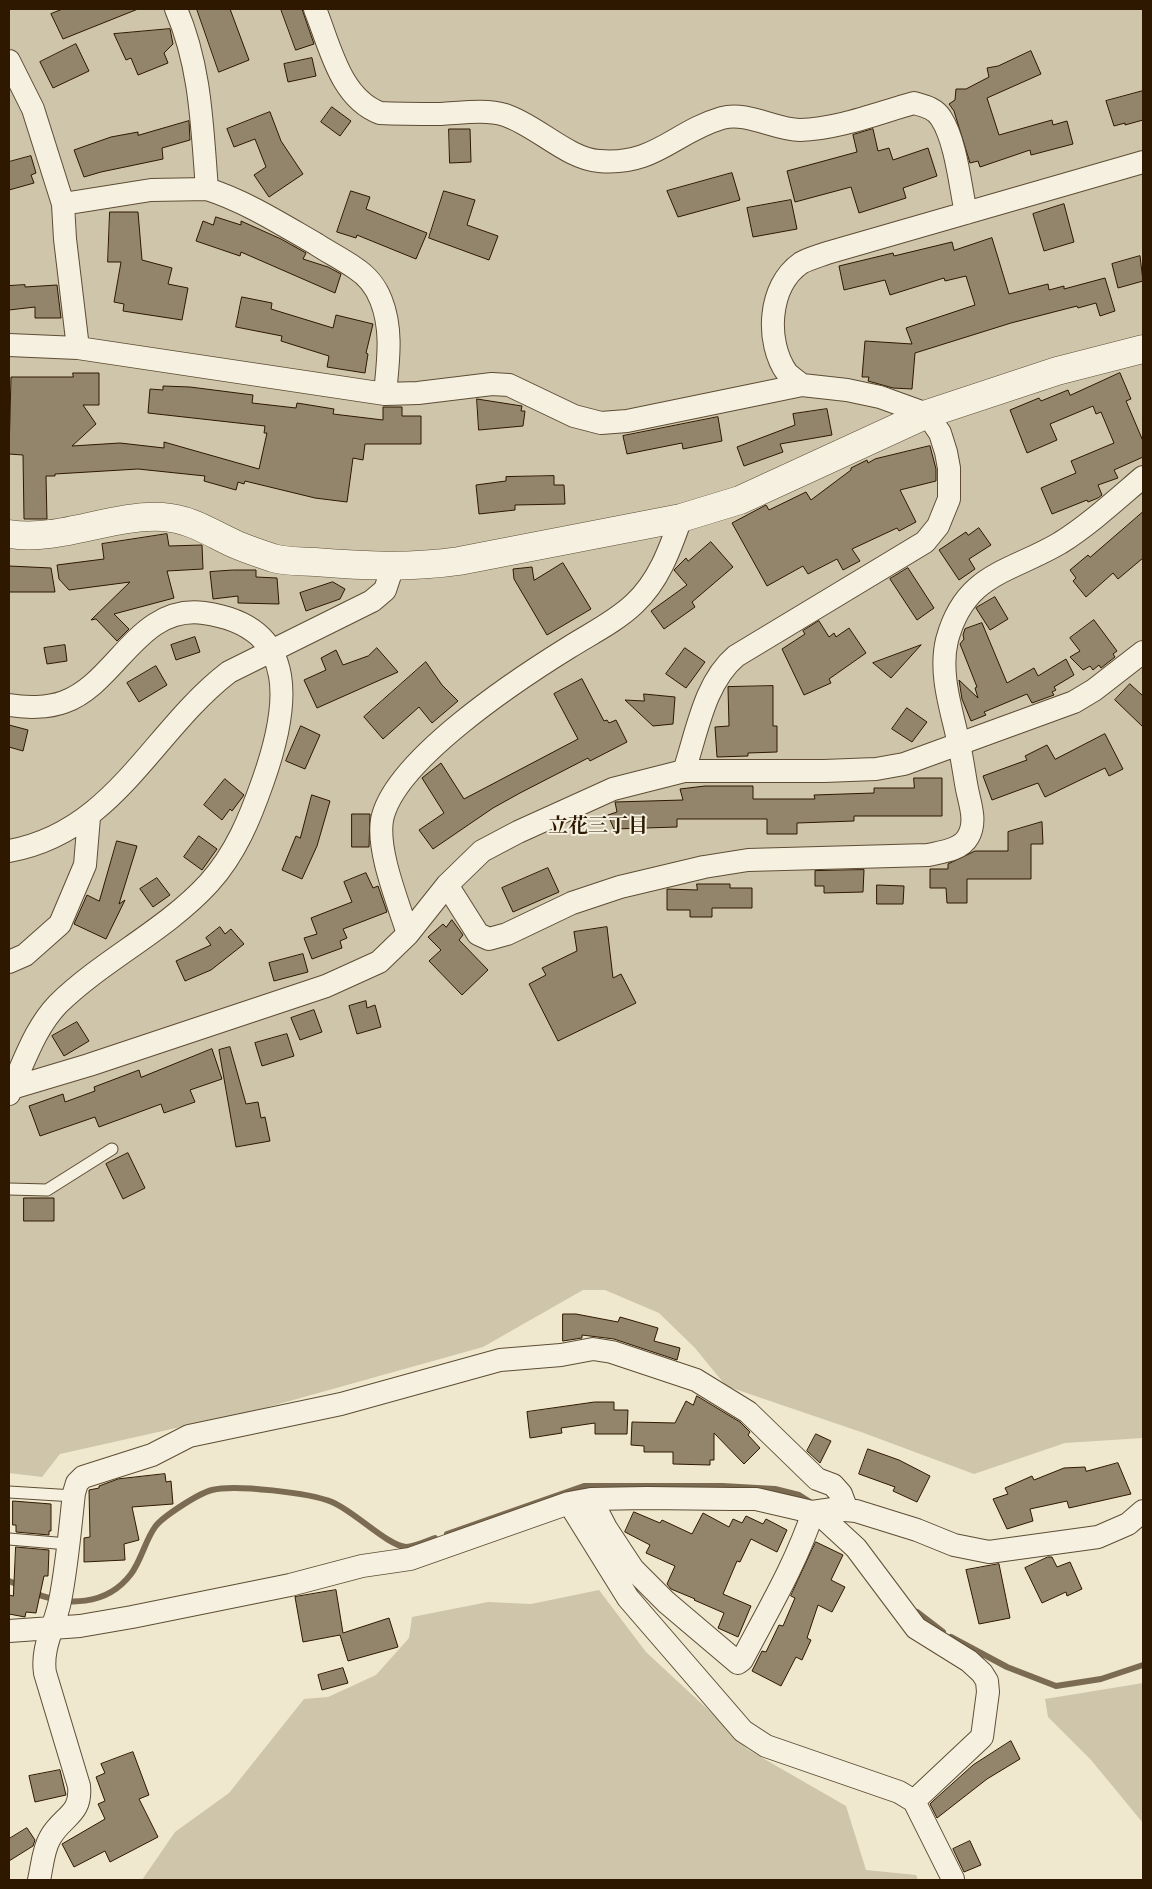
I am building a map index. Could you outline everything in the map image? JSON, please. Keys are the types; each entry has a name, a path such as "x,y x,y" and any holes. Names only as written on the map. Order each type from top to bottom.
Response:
{"street":[{"path":"176,9 186,32 196,70 207,189"},
{"path":"315,9 348,90 366,108 380,113 503,114 530,125 572,151 597,161 623,162 647,156 690,132 723,118 739,118 784,129 799,130 817,129 914,103 929,107 940,117 950,138 966,213"},
{"path":"9,61 33,109 63,204 65,239 78,348"},
{"path":"802,385 787,373 774,345 773,320 777,296 786,279 801,263 827,253 1143,162"},
{"path":"63,204 158,190 207,189 245,205 356,268 371,283 380,299 387,321 389,349 385,394"},
{"path":"9,345 78,348 385,394 492,384 509,385 574,416 601,423 627,421 802,385 847,390 880,397 927,414 940,432 949,468 949,498 938,526 925,542 918,547 736,656 727,664 717,677 708,699 684,771"},
{"path":"9,534 47,534 128,520 174,518 197,524 237,545 276,559 393,566 433,565 459,561 680,518 740,500 927,414 1057,371 1143,349"},
{"path":"447,885 478,934 489,939 507,934 572,903 620,888 704,867 748,860 928,855 949,850 967,839 973,826 959,742 948,701 944,664 947,640 958,609 973,589 1059,543 1091,522 1143,477"},
{"path":"408,934 382,844 382,822 386,804 397,785 410,770 475,712 635,603 662,566 670,551 680,518"},
{"path":"9,851 36,845 89,817 144,762 208,687 229,672 382,594 393,566"},
{"path":"9,705 32,706 65,702 89,687 152,625 187,614 202,613 245,624 255,632 271,652 282,690 279,728 253,809 234,850 210,881 189,902 58,1004 38,1031 10,1091"},
{"path":"10,1091 326,986 379,962 408,934 447,885 482,851 518,832 613,789 684,771 876,769 904,764 959,742 1074,702 1094,690 1143,652"},
{"path":"9,962 25,955 60,924 85,865 89,817"},
{"path":"39,1880 50,1837 76,1809 80,1797 79,1786 45,1672 43,1658 46,1643 55,1622 62,1589 74,1496 77,1483 83,1477 152,1455 189,1436 341,1404 500,1360 578,1353 593,1349 612,1352 696,1380 748,1412 817,1479 833,1485 841,1494 847,1510"},
{"path":"9,1631 55,1622 132,1617 290,1585 362,1566 410,1559 568,1503 591,1499 756,1499 815,1512 833,1509 847,1510 917,1530 954,1545 989,1552 1098,1537 1128,1524 1143,1511"},
{"path":"591,1499 606,1528 633,1568 666,1602 738,1663 742,1660 783,1580 815,1512"},
{"path":"568,1503 628,1598 743,1731 766,1746 899,1792 914,1801 953,1879"},
{"path":"815,1512 856,1548 916,1628 969,1661 987,1681 988,1692 982,1737 914,1801"}],"lane":[{"path":"9,1189 47,1190 112,1149"},
{"path":"9,1492 74,1496"},
{"path":"9,1539 68,1544"}],"shaded area":[{"path":"9,9 1143,9 1143,1438 1065,1443 974,1474 861,1432 726,1386 695,1348 659,1313 605,1290 583,1290 483,1347 261,1409 60,1454 42,1477 9,1473"},
{"path":"599,1590 646,1652 716,1717 747,1749 846,1806 866,1870 916,1875 918,1880 142,1880 175,1832 229,1793 304,1699 328,1697 376,1675 409,1638 412,1617 488,1602 531,1604"},
{"path":"1143,1683 1143,1823 1091,1760 1048,1717 1045,1699"}],"building":[{"path":"63,9 138,9 63,39 51,14"},
{"path":"197,9 230,9 249,60 219,72"},
{"path":"281,9 302,9 314,44 296,50"},
{"path":"170,29 173,44 164,53 168,63 138,75 131,58 126,60 114,34"},
{"path":"76,44 89,71 53,88 40,62"},
{"path":"1031,51 1041,74 987,98 999,135 1052,120 1053,125 1067,121 1073,144 1031,155 1030,150 980,167 978,161 970,163 954,111 949,104 955,100 956,89 966,89 989,77 987,68 998,66"},
{"path":"312,58 316,76 288,82 284,64"},
{"path":"1143,91 1143,120 1114,126 1106,101"},
{"path":"332,107 351,121 340,136 321,122"},
{"path":"270,112 281,141 303,174 269,197 254,175 266,167 255,139 234,147 227,129"},
{"path":"189,121 190,140 162,148 163,159 84,177 74,150 111,137 138,132 138,135"},
{"path":"449,129 470,129 471,162 450,163"},
{"path":"873,129 878,151 889,148 893,160 928,148 937,176 903,188 906,198 859,213 851,187 795,202 787,171 857,152 853,135"},
{"path":"31,156 36,173 31,175 34,183 9,190 9,162"},
{"path":"732,173 740,200 678,217 667,191"},
{"path":"351,191 370,197 366,209 427,233 416,259 357,235 356,238 337,232"},
{"path":"444,191 475,200 467,225 498,236 489,260 429,238"},
{"path":"791,200 797,229 753,237 747,208"},
{"path":"1064,204 1074,242 1044,251 1033,214"},
{"path":"110,212 138,212 142,260 172,268 168,284 188,288 182,320 123,311 124,304 114,302 121,262 108,262"},
{"path":"216,217 241,225 241,221 281,239 306,253 303,259 328,267 341,274 335,293 241,252 240,256 196,241 203,221 213,225"},
{"path":"992,238 1009,294 1048,284 1049,290 1064,286 1064,289 1105,278 1115,311 1100,316 1096,303 1078,308 1077,306 1011,323 915,353 912,389 893,388 868,381 869,377 862,377 865,341 912,344 906,328 975,305 966,276 945,281 944,278 890,295 885,280 844,290 839,266 893,253 894,256 952,242 954,250"},
{"path":"1140,256 1143,281 1118,288 1112,264"},
{"path":"25,285 25,287 57,285 61,318 35,318 35,307 9,310 9,286"},
{"path":"242,297 272,303 271,309 333,328 336,315 373,324 366,353 368,354 365,373 327,367 329,356 281,341 282,336 236,327"},
{"path":"73,373 99,373 99,405 83,405 96,424 72,446 120,443 164,448 164,442 259,469 267,433 264,433 265,426 148,413 150,389 163,390 163,386 190,387 253,395 252,403 296,408 297,403 334,409 333,414 383,420 383,407 402,407 402,416 421,416 421,444 365,444 363,460 353,458 347,502 315,498 245,481 244,484 238,482 236,490 204,481 205,476 138,469 46,476 47,519 24,519 23,455 9,454 11,377 73,377"},
{"path":"1120,373 1131,399 1126,401 1143,441 1143,457 1114,470 1118,478 1098,485 1102,495 1098,498 1088,502 1087,500 1052,514 1041,488 1076,473 1071,461 1114,443 1101,412 1096,414 1093,406 1050,424 1057,440 1027,453 1010,410 1039,398 1041,401 1068,390 1070,395"},
{"path":"477,399 522,406 521,411 525,411 523,426 479,430"},
{"path":"827,409 832,435 780,444 783,452 744,466 737,447 795,425 793,414"},
{"path":"718,417 722,441 683,449 682,443 627,454 623,436"},
{"path":"930,446 936,469 936,481 900,490 916,522 899,531 897,528 852,549 860,561 843,570 837,559 808,574 803,566 767,586 732,523 766,505 769,510 806,492 811,500 851,470 851,468 867,460 868,463 875,459"},
{"path":"554,476 554,485 564,485 565,504 515,505 515,510 479,514 476,485 506,481 506,477"},
{"path":"1143,512 1143,558 1118,579 1113,573 1086,597 1073,581 1076,578 1070,570 1088,555 1090,557"},
{"path":"979,528 991,545 969,559 975,569 959,580 939,550 966,532 968,535"},
{"path":"167,534 169,546 202,545 203,569 167,571 174,598 114,614 129,629 117,641 96,619 91,620 130,582 69,590 59,579 57,565 104,559 102,544"},
{"path":"711,542 733,567 692,602 695,607 664,629 651,611 687,585 674,570 686,558 688,561"},
{"path":"563,563 591,609 547,635 514,579 513,569 532,567 534,580"},
{"path":"9,566 51,568 55,592 9,592"},
{"path":"908,568 934,608 917,620 890,579"},
{"path":"256,570 256,577 277,578 279,604 238,603 238,596 213,599 210,572"},
{"path":"333,582 345,589 340,599 306,611 300,593"},
{"path":"995,597 1008,619 990,630 976,608"},
{"path":"1094,620 1117,651 1113,654 1115,657 1101,668 1099,665 1093,670 1090,666 1083,670 1070,657 1080,651 1070,638"},
{"path":"819,621 829,637 834,633 836,637 849,628 866,653 829,679 831,683 804,695 782,649 805,634 803,631"},
{"path":"982,623 1007,683 1034,668 1038,676 1066,659 1074,675 1054,687 1056,690 1052,692 1054,695 1032,703 1027,694 984,712 986,715 971,721 962,699 959,680 978,698 975,688 977,687 960,644 964,639 965,629"},
{"path":"195,637 200,652 176,660 171,645"},
{"path":"65,645 67,661 47,664 44,648"},
{"path":"921,645 891,678 873,663"},
{"path":"377,648 398,672 317,708 304,680 326,670 321,658 336,650 343,665 368,656"},
{"path":"685,648 705,662 686,688 666,674"},
{"path":"426,662 442,685 458,701 432,723 419,707 383,739 364,717"},
{"path":"156,666 167,685 139,702 127,683"},
{"path":"582,679 604,721 607,720 609,723 616,720 627,742 590,761 588,758 520,793 493,808 433,849 419,830 444,813 422,778 441,763 464,799 578,739 554,694"},
{"path":"1130,684 1143,696 1143,727 1115,700"},
{"path":"773,686 773,726 777,726 777,752 748,753 748,756 717,757 715,727 729,726 728,687"},
{"path":"644,694 675,697 673,724 653,726 625,700 644,701"},
{"path":"907,708 927,722 912,742 892,729"},
{"path":"9,725 28,730 23,751 9,747"},
{"path":"301,726 320,735 305,769 286,761"},
{"path":"1105,734 1123,769 1109,776 1105,768 1045,797 1038,783 992,800 983,776 1027,760 1025,756 1047,745 1055,759"},
{"path":"914,778 942,778 942,816 854,816 854,821 797,823 797,834 767,834 767,819 677,819 677,827 614,829 608,815 617,812 615,802 683,800 680,789 705,786 753,786 753,799 815,799 814,795 874,793 874,788 914,788"},
{"path":"225,779 244,795 232,811 230,809 222,820 204,805"},
{"path":"312,795 330,801 317,846 302,879 282,870 296,836 300,838"},
{"path":"352,814 370,814 369,847 352,847"},
{"path":"1042,822 1043,844 1031,844 1031,879 967,879 967,903 947,903 946,888 930,888 930,869 948,869 948,864 975,851 1008,851 1008,832"},
{"path":"199,836 217,849 202,870 184,857"},
{"path":"117,841 137,846 119,904 125,900 106,939 74,924 87,895 99,901"},
{"path":"548,868 559,892 513,912 502,888"},
{"path":"864,870 863,892 824,893 824,886 815,886 815,871"},
{"path":"366,873 373,888 378,886 387,912 343,929 347,938 340,941 342,948 312,959 304,938 317,934 311,918 352,902 344,882"},
{"path":"157,878 170,895 153,907 140,889"},
{"path":"697,884 730,884 730,888 752,888 752,908 712,908 712,917 690,917 690,910 667,910 667,889 697,890"},
{"path":"877,885 904,886 903,904 877,904"},
{"path":"452,920 463,935 459,940 488,970 462,995 429,961 441,950 428,937 443,924 446,927"},
{"path":"220,927 225,934 231,929 244,944 211,970 185,981 176,961 211,945 206,938"},
{"path":"607,927 613,978 621,974 636,1003 558,1041 529,984 546,975 542,968 577,951 574,932"},
{"path":"303,954 308,972 274,981 269,963"},
{"path":"366,1001 367,1008 375,1005 381,1027 357,1034 349,1006"},
{"path":"314,1010 322,1032 300,1040 291,1018"},
{"path":"77,1022 89,1041 64,1056 52,1036"},
{"path":"287,1034 294,1056 262,1066 255,1043"},
{"path":"230,1047 246,1104 258,1102 261,1118 265,1117 270,1141 236,1147 219,1050"},
{"path":"212,1049 222,1079 190,1090 195,1102 164,1113 161,1104 99,1127 95,1117 40,1136 29,1106 63,1094 65,1102 95,1091 94,1087 139,1070 141,1077"},
{"path":"128,1153 145,1188 123,1199 106,1164"},
{"path":"24,1198 54,1198 54,1221 24,1221"},
{"path":"563,1314 576,1314 618,1322 620,1317 658,1328 654,1341 680,1348 677,1360 614,1339 582,1335 582,1338 563,1341"},
{"path":"697,1396 740,1422 750,1432 748,1435 760,1448 744,1464 714,1433 714,1460 710,1460 710,1465 673,1464 673,1452 644,1452 644,1446 631,1445 632,1422 675,1423 686,1401 693,1405"},
{"path":"595,1402 614,1402 614,1410 628,1410 627,1434 595,1434 595,1423 561,1428 562,1433 530,1438 527,1412"},
{"path":"816,1434 831,1441 820,1463 807,1451"},
{"path":"868,1449 899,1460 930,1476 917,1502 893,1491 895,1487 859,1474"},
{"path":"1118,1463 1131,1494 1069,1508 1067,1501 1030,1509 1033,1521 1007,1529 993,1499 1008,1494 1005,1488 1032,1476 1034,1480 1064,1468 1085,1467 1086,1471"},
{"path":"165,1474 166,1482 171,1481 173,1504 132,1507 139,1540 124,1544 125,1560 84,1562 84,1538 90,1537 89,1490 99,1488 99,1486 118,1479"},
{"path":"13,1501 51,1504 51,1531 49,1531 49,1535 16,1532 16,1525 13,1525"},
{"path":"634,1512 660,1523 662,1520 692,1534 703,1513 729,1527 733,1519 742,1523 746,1516 763,1524 766,1519 787,1530 777,1552 751,1539 740,1562 737,1561 723,1594 751,1606 738,1637 718,1628 724,1613 671,1589 667,1584 675,1566 646,1553 650,1545 625,1532"},
{"path":"816,1542 843,1555 831,1580 845,1587 832,1612 818,1605 807,1638 811,1640 802,1660 796,1657 781,1686 752,1671 762,1651 766,1652 779,1625 783,1626 795,1598 791,1596"},
{"path":"16,1547 49,1550 48,1576 44,1576 36,1613 26,1612 25,1617 9,1614 9,1595 13,1596"},
{"path":"1048,1557 1052,1557 1057,1567 1070,1562 1082,1589 1067,1596 1066,1592 1042,1603 1025,1568"},
{"path":"999,1564 1010,1618 979,1624 966,1570"},
{"path":"336,1590 343,1633 389,1618 398,1647 348,1661 340,1635 303,1642 295,1597"},
{"path":"343,1668 348,1683 322,1690 318,1675"},
{"path":"1011,1741 1020,1759 987,1779 937,1818 930,1804 973,1765"},
{"path":"133,1752 149,1795 139,1799 158,1837 110,1862 105,1851 74,1867 62,1844 105,1819 98,1804 105,1801 96,1777 105,1773 101,1764"},
{"path":"60,1770 66,1795 35,1802 29,1776"},
{"path":"27,1828 35,1840 33,1846 9,1861 9,1839"},
{"path":"970,1841 981,1865 964,1872 953,1849"}],"waterway":[{"path":"447,1534 584,1486 722,1486 775,1489 799,1495 810,1502"},
{"path":"32,1592 58,1600 72,1601 98,1598 110,1592 121,1585 131,1574 155,1527 159,1523 190,1500 206,1492 223,1488 272,1490 307,1495 332,1502 341,1506 380,1535 406,1547 435,1538"},
{"path":"9,1581 21,1586"},
{"path":"917,1612 943,1632"},
{"path":"951,1637 1007,1667 1056,1686 1101,1679 1143,1665"}],"district":[{"name":"立花三丁目","path":"598,827"}]}
